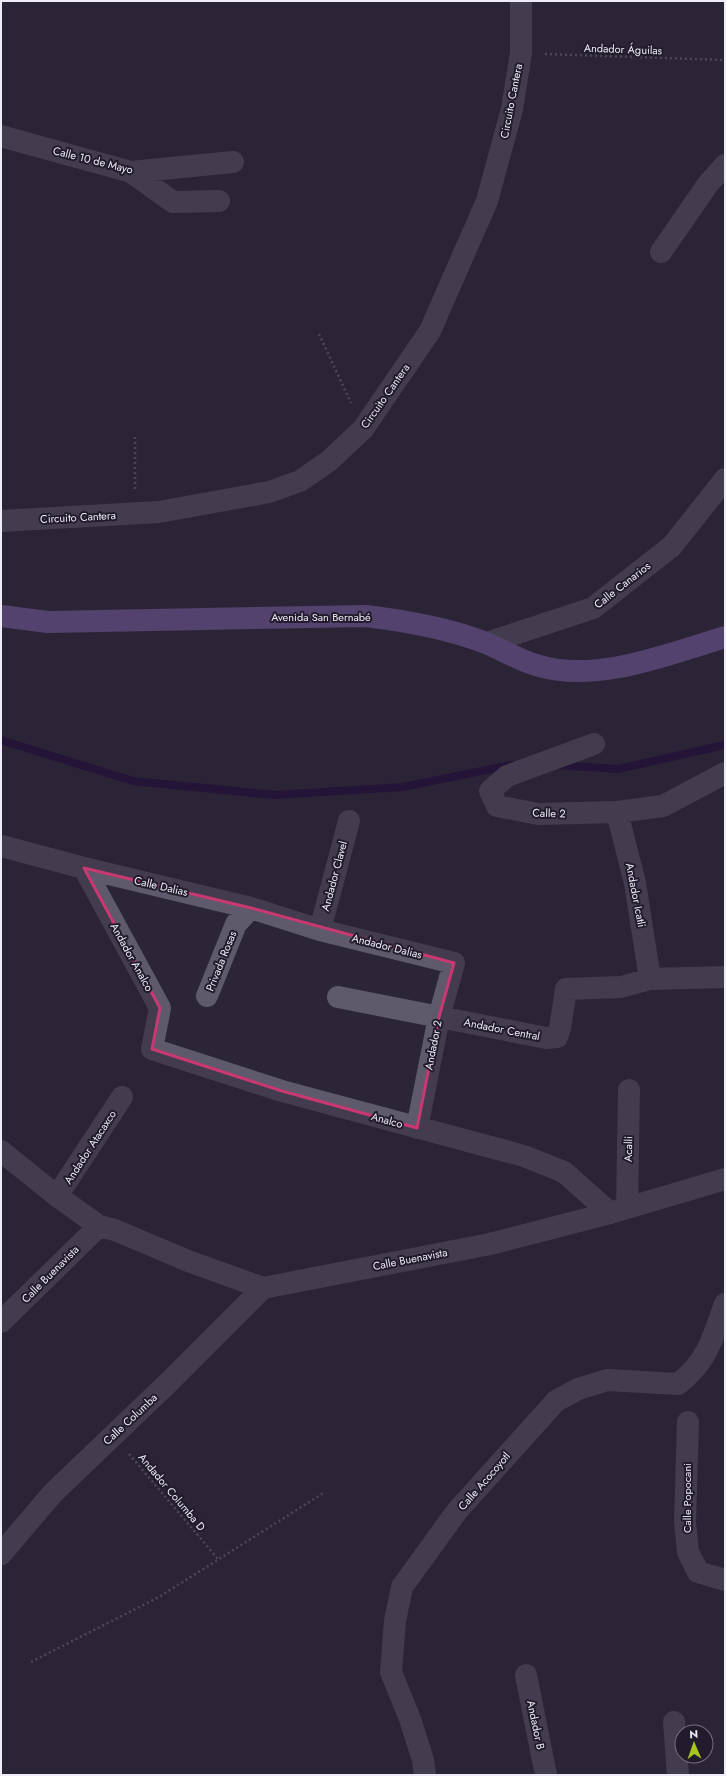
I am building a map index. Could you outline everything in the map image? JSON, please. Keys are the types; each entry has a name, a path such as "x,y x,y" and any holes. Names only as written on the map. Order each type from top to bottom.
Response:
{"main road":[{"name":"Avenida San Bernabé","path":"1,616 48,622 366,616 400,620 453,632 487,643 536,666 579,670 631,665 725,637"}],"street":[{"name":"Circuito Cantera","path":"1,521 159,512 269,492 300,481 329,461 363,429 430,331 487,202 512,109 521,53 521,1"},
{"name":"Calle 10 de Mayo","path":"1,136 131,172 233,162"},
{"path":"661,252 708,184 725,165"},
{"path":"131,172 173,202 220,201"},
{"name":"Calle Canarios","path":"487,643 593,608 672,546 725,479"},
{"name":"Calle 2","path":"586,747 507,776 490,791 497,806 538,814 617,812 663,806 725,773"},
{"name":"Andador Icatli","path":"617,812 635,883 650,980"},
{"name":"Andador Clavel","path":"320,930 349,821"},
{"name":"Calle Dalias","path":"1,846 84,868 251,908 320,930"},
{"name":"Andador Analco","path":"84,868 160,1008 152,1049"},
{"name":"Privada Rosas","path":"207,996 236,924 251,908"},
{"name":"Andador Dalias","path":"320,930 454,963"},
{"name":"Andador 2","path":"417,1128 439,1017 454,963"},
{"name":"Andador Central","path":"338,997 546,1038 557,1036 560,1028 566,989 621,987 650,980 725,977"},
{"name":"Analco","path":"152,1049 282,1091 524,1156 564,1172 618,1210"},
{"name":"Acalli","path":"618,1210 629,1090"},
{"name":"Andador Atacaxco","path":"57,1196 122,1097"},
{"path":"1,1151 57,1196 99,1226 115,1230 188,1261 263,1288"},
{"name":"Calle Buenavista","path":"263,1288 490,1244 618,1210 725,1179"},
{"name":"Calle Buenavista","path":"1,1322 99,1226"},
{"name":"Calle Columba","path":"1,1554 52,1493 169,1382 263,1288"},
{"name":"Calle Acocoyotl","path":"425,1775 423,1760 410,1719 391,1672 395,1621 402,1587 457,1511 556,1401 578,1389 606,1380 678,1384 690,1375 710,1348 725,1304"},
{"name":"Calle Popocani","path":"688,1422 685,1522 688,1552 698,1572 725,1580"},
{"name":"Andador B","path":"526,1675 546,1775"},
{"path":"674,1722 678,1775"}],"path":[{"name":"Andador Águilas","path":"521,53 725,60"},
{"path":"319,334 363,429"},
{"path":"135,435 135,514"},
{"name":"Andador Columba D","path":"113,1435 218,1559"},
{"path":"31,1662 159,1597 325,1492"}],"highlighted area":[{"path":"84,868 251,908 454,963 439,1017 417,1128 282,1091 152,1049 160,1008"}],"waterway":[{"path":"1,740 133,781 275,795 403,787 511,765"},
{"path":"556,765 618,769 725,745"}]}
